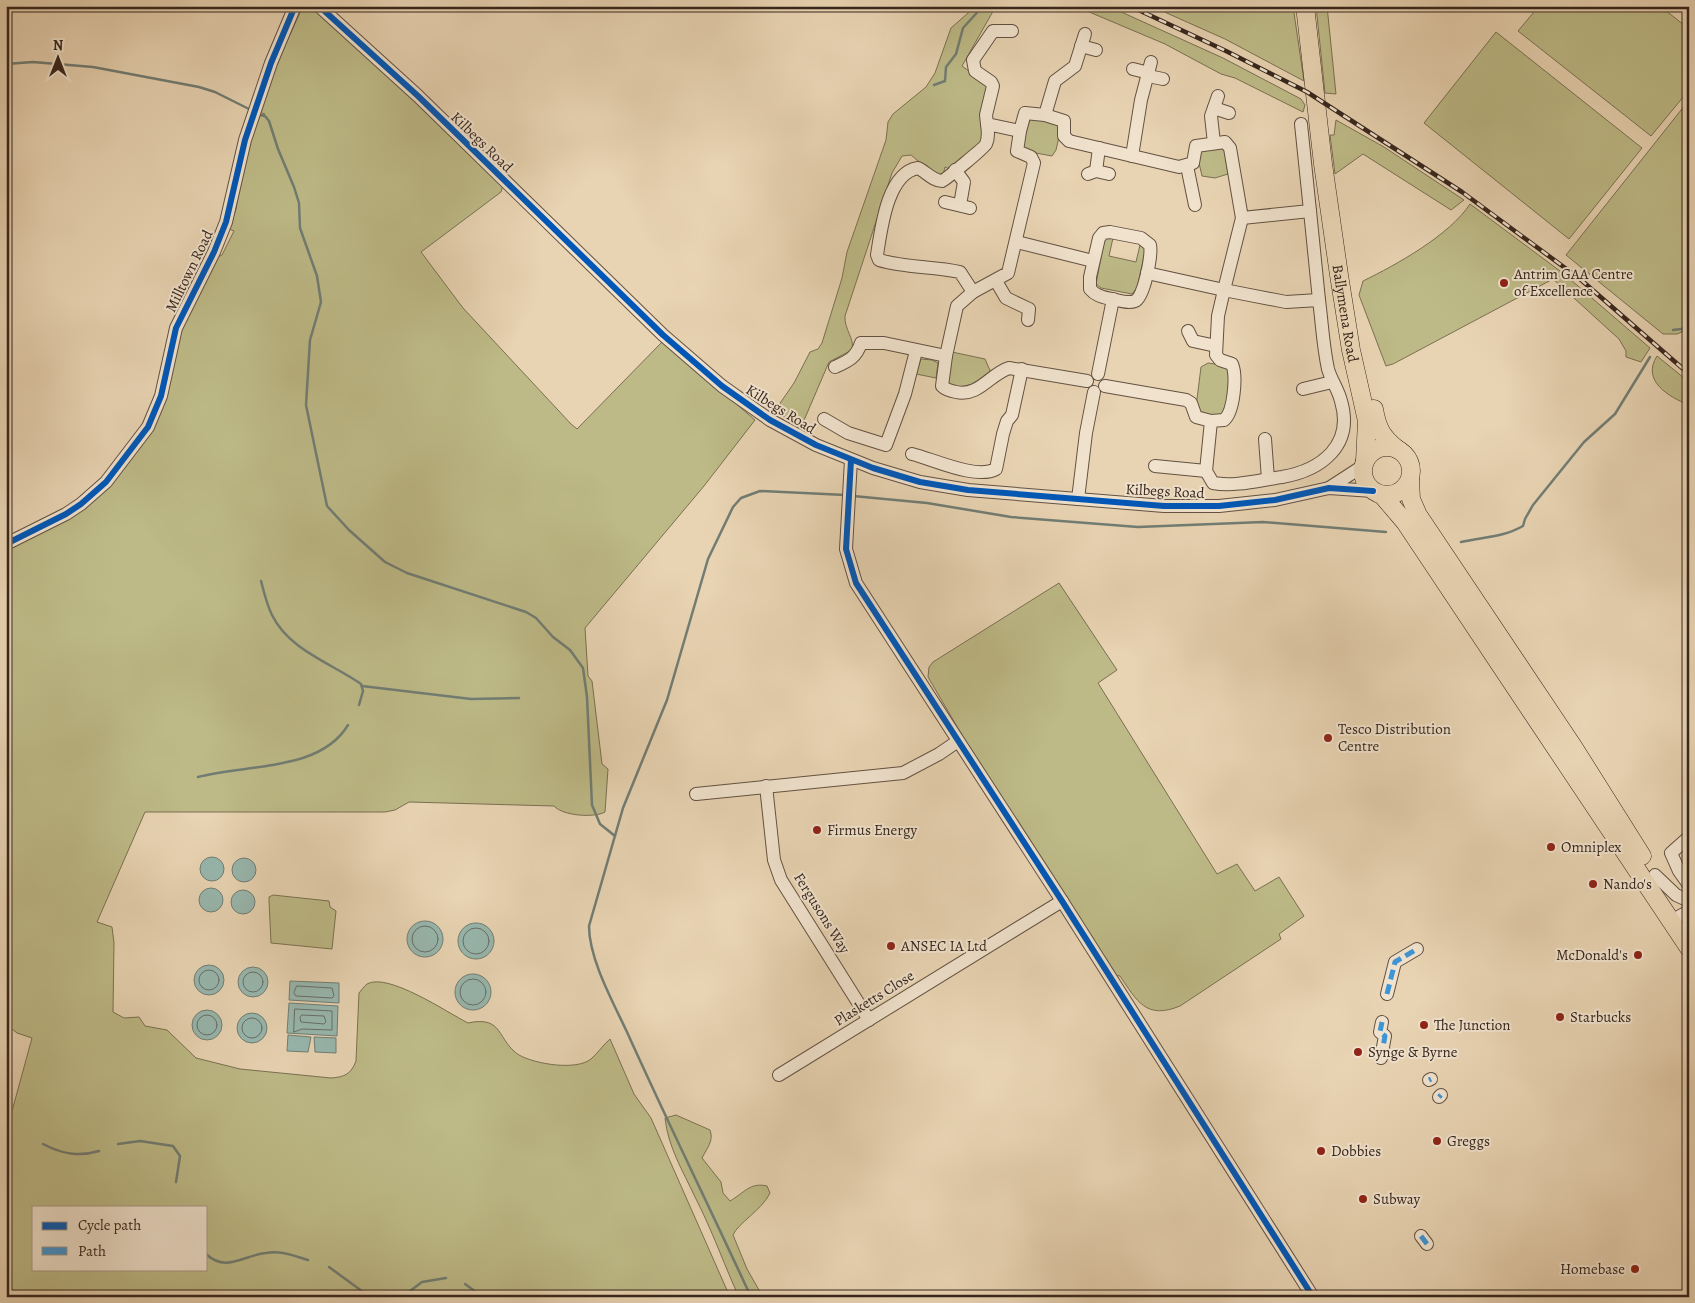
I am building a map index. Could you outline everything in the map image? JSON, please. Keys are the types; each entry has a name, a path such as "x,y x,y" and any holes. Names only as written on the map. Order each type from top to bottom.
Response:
{"highway":[{"name":"Ballymena Road","path":"1305,6 1323,164 1351,350 1367,421 1364,464"},
{"name":"Ballymena Road","path":"1323,164 1376,419 1385,440 1397,449"},
{"path":"1684,915 1655,875 1574,748 1418,515 1411,500 1410,480 1412,467 1410,461 1397,449 1382,447 1369,455 1364,464 1366,483 1378,493 1404,522 1684,915 1689,948"},
{"path":"1378,493 1399,493 1410,480"}],"street":[{"name":"Milltown Road","path":"6,544 66,514 81,504 106,482 148,427 161,396 176,328 214,252 226,222 245,140 271,63 295,6"},
{"name":"Kilbegs Road","path":"319,6 412,91 663,335 722,386 770,420 816,445 873,468 920,482 968,490 1164,506 1219,506 1275,500 1329,488 1378,493"},
{"path":"973,292 960,272 937,267 914,268 880,260 872,261 884,209 897,185 907,173 918,168 941,181 986,145 988,137 986,115 994,88 991,82 975,71 973,60 993,31 1012,31"},
{"path":"1046,115 1055,81 1074,68 1083,40 1096,50"},
{"path":"1134,69 1149,70 1163,80"},
{"path":"1132,156 1141,100 1149,70"},
{"path":"1214,143 1211,124 1216,102 1229,113"},
{"path":"1078,498 1085,441 1099,389 1104,380 1098,374 1092,374 1087,381 1089,389 1099,389 1186,400 1191,403 1196,417 1211,421 1224,420 1230,414 1234,375 1232,364 1217,356 1216,346 1218,316 1242,218 1229,144 1225,142 1196,146 1193,162 1187,166 1179,167 1067,140 1064,136 1064,121 1046,115 1025,113 1017,151 1031,157 1034,163 1011,268 1005,276 973,292 957,306 946,356 942,386 944,389 958,393 967,393 977,389 1006,369 1022,369 1087,381"},
{"path":"987,124 1020,131"},
{"path":"1211,421 1206,471 1210,480 1217,483 1268,479 1312,469 1334,449 1342,431 1344,416 1341,400 1332,382 1324,347 1301,130 1289,137"},
{"path":"1099,148 1092,172 1109,174"},
{"path":"1187,166 1195,205"},
{"path":"945,202 965,206 964,182 955,170"},
{"path":"1242,218 1310,211"},
{"path":"1110,232 1144,240 1150,245 1147,273 1138,299 1129,302 1096,294 1090,289 1093,261 1099,238 1103,234 1110,232"},
{"path":"1016,242 1093,261"},
{"path":"1147,273 1286,302 1319,300"},
{"path":"996,281 1006,298 1033,312"},
{"path":"1098,374 1113,299"},
{"path":"834,367 858,354 859,340 884,343 946,356"},
{"path":"1189,340 1216,346"},
{"path":"824,419 848,434 891,446 916,350"},
{"path":"912,454 966,469 992,471 996,469 1002,434 1006,421 1012,415 1022,369"},
{"path":"1303,389 1332,382"},
{"path":"1266,439 1268,479"},
{"path":"851,460 848,482 846,549 856,583 1062,902 1313,1297"},
{"name":"Kilbegs Road","path":"1329,488 1364,464"},
{"path":"1155,466 1206,471"},
{"path":"848,482 873,468"},
{"path":"696,794 903,772 932,758 958,741"},
{"name":"Fergusons Way","path":"766,786 774,860 781,880 869,1020"},
{"path":"1687,878 1671,853 1689,837"},
{"name":"Plasketts Close","path":"779,1075 1062,902"},
{"path":"1387,994 1395,962 1417,949"},
{"path":"1381,1058 1385,1036 1380,1032 1382,1022"}],"shaded area":[{"path":"303,6 314,6 503,185 501,192 421,252 463,308 571,424 577,429 663,341 755,420 704,486 585,628 588,676 592,681 602,764 608,769 605,812 594,815 579,815 564,812 554,806 409,802 395,810 385,812 145,812 97,922 112,927 114,943 113,1012 124,1018 139,1017 145,1026 167,1030 196,1058 240,1069 331,1078 340,1077 350,1072 356,1061 359,993 367,984 377,982 403,988 468,1023 480,1022 494,1026 519,1055 535,1061 555,1065 584,1063 591,1059 610,1039 634,1094 651,1118 730,1297 6,1297 6,1133 32,1038 17,1033 6,1024 6,548 77,513 146,436 178,329 213,259 222,255 234,231 229,229 236,209 247,147 259,115 265,114 259,112 282,52"},
{"path":"976,6 996,6 962,66 987,84 982,142 949,169 945,167 943,175 929,170 911,155 902,156 892,173 845,316 853,346 852,350 829,362 802,425 774,412 794,383 810,352 818,349 822,343 842,278 847,252 886,140 888,122 893,114 926,87 935,73 951,28"},
{"path":"1075,6 1108,6 1223,58 1301,99 1305,105 1303,112 1235,78 1221,74 1165,44"},
{"path":"1151,6 1293,6 1304,81 1225,39"},
{"path":"1316,6 1327,6 1336,94 1325,93"},
{"path":"1539,6 1660,6 1689,29 1689,90 1651,136 1518,31"},
{"path":"1496,32 1642,148 1569,239 1424,123"},
{"path":"1689,100 1689,329 1677,334 1663,334 1566,255"},
{"path":"1030,119 1054,122 1061,128 1056,150 1052,156 1025,151 1023,143"},
{"path":"1336,120 1384,147 1464,200 1451,210 1363,154 1335,174 1330,135 1334,135"},
{"path":"1224,147 1228,174 1215,178 1202,176 1199,163 1200,151"},
{"path":"1470,204 1564,274 1650,348 1641,362 1626,357 1626,351 1619,339 1553,279 1386,366 1359,295 1363,281 1391,267 1436,238 1461,216"},
{"path":"1105,236 1113,238 1109,256 1136,262 1140,245 1146,247 1137,288 1132,294 1101,288 1096,284"},
{"path":"952,352 985,359 992,375 971,386 961,387 948,384"},
{"path":"1657,356 1689,382 1689,405 1666,393 1655,380 1652,373"},
{"path":"921,359 932,360 938,363 936,378 916,374"},
{"path":"1208,363 1229,366 1228,409 1220,416 1202,414 1196,407 1201,367"},
{"path":"1059,583 1117,670 1098,683 1217,874 1237,864 1255,891 1279,877 1304,916 1279,934 1281,939 1180,1006 1168,1010 1159,1011 1144,1006 1137,1000 1120,976 1113,975 962,735 928,677 929,667 933,662"},
{"path":"273,895 329,901 330,907 336,911 332,949 271,943 269,897"},
{"path":"676,1115 710,1130 711,1141 702,1158 721,1182 723,1193 730,1201 747,1189 761,1185 767,1186 770,1193 766,1199 733,1235 747,1269 763,1297 739,1297 669,1139 665,1118"}],"water":[{"path":"212,857 217,858 223,864 223,874 217,880 212,881 207,880 201,874 200,869 201,864 207,858"},
{"path":"244,858 249,859 255,865 255,875 249,881 244,882 239,881 233,875 232,870 233,865 239,859"},
{"path":"211,888 216,889 222,895 222,905 216,911 211,912 206,911 200,905 199,900 200,895 206,889"},
{"path":"243,890 248,891 254,897 254,907 248,913 243,914 238,913 232,907 231,902 232,897 238,891"},
{"path":"425,921 437,927 443,939 437,951 425,957 413,951 407,939 413,927"},
{"path":"476,923 488,929 494,941 488,953 476,959 464,953 458,941 464,929"},
{"path":"209,965 219,970 224,980 219,990 209,995 199,990 194,980 199,970"},
{"path":"253,967 263,972 268,982 263,992 253,997 243,992 238,982 243,972"},
{"path":"473,974 485,980 491,992 485,1004 473,1010 461,1004 455,992 461,980"},
{"path":"290,981 339,983 339,1003 289,1000"},
{"path":"289,1003 338,1006 337,1036 287,1033"},
{"path":"207,1010 217,1015 222,1025 217,1035 207,1040 197,1035 192,1025 197,1015"},
{"path":"252,1013 262,1018 267,1028 262,1038 252,1043 242,1038 237,1028 242,1018"},
{"path":"288,1035 311,1037 308,1052 287,1051"},
{"path":"314,1037 336,1038 336,1053 315,1052"}],"waterway":[{"path":"934,85 945,81 946,67 956,54 963,28 983,6"},
{"path":"6,64 33,62 93,67 199,87 215,92 249,109"},
{"path":"260,115 265,116 269,121 278,149 294,187 299,203 300,228 317,276 321,302 310,340 306,405 327,506 349,530 385,562 407,573 526,612 536,618 553,637 570,650 583,668 587,697 592,805 600,824 615,836"},
{"path":"1673,330 1689,328"},
{"path":"1461,542 1501,535 1523,526 1533,505 1584,442 1615,414 1650,357"},
{"path":"751,1297 603,980 593,952 589,926 623,808 667,700 708,559 733,507 741,498 760,491 845,495"},
{"path":"853,496 927,503 1011,517 1138,527 1263,522 1386,532"},
{"path":"261,581 272,615 279,627 289,638 312,655 361,684 363,691 359,705"},
{"path":"362,686 471,699 519,698"},
{"path":"198,777 301,759 319,751 335,740 348,725"},
{"path":"118,1144 140,1141 173,1146 180,1156 176,1182"},
{"path":"43,1144 71,1154 99,1151"},
{"path":"208,1255 213,1259 228,1263 272,1252 308,1260"},
{"path":"329,1267 370,1297"},
{"path":"402,1297 422,1282 446,1278"},
{"path":"465,1284 483,1297"}],"railway":[{"path":"1130,6 1307,92 1462,192 1580,279 1689,374"}],"marked path":[{"path":"1387,994 1395,962 1417,949"},
{"path":"1381,1058 1385,1036 1380,1032 1382,1022"},
{"path":"1421,1236 1427,1244"}],"cycle path":[{"path":"6,544 66,514 81,504 106,482 148,427 161,396 176,328 214,252 226,222 245,140 271,63 295,6"},
{"path":"319,6 418,96 663,335 722,386 770,420 816,445 873,468 920,482 968,490 1164,506 1219,506 1275,500 1329,488 1373,491"},
{"path":"851,460 846,549 856,583 1062,901 1313,1297"}],"place":[{"name":"Antrim GAA Centre of Excellence","path":"1504,283"},
{"name":"Tesco Distribution Centre","path":"1328,738"},
{"name":"Firmus Energy","path":"817,830"},
{"name":"Omniplex","path":"1551,847"},
{"name":"Nando's","path":"1593,884"},
{"name":"ANSEC IA Ltd","path":"891,946"},
{"name":"McDonald's","path":"1638,955"},
{"name":"Starbucks","path":"1560,1017"},
{"name":"The Junction","path":"1424,1025"},
{"name":"Synge & Byrne","path":"1358,1052"},
{"name":"Greggs","path":"1437,1141"},
{"name":"Dobbies","path":"1321,1151"},
{"name":"Subway","path":"1363,1199"},
{"name":"Homebase","path":"1635,1269"}]}
